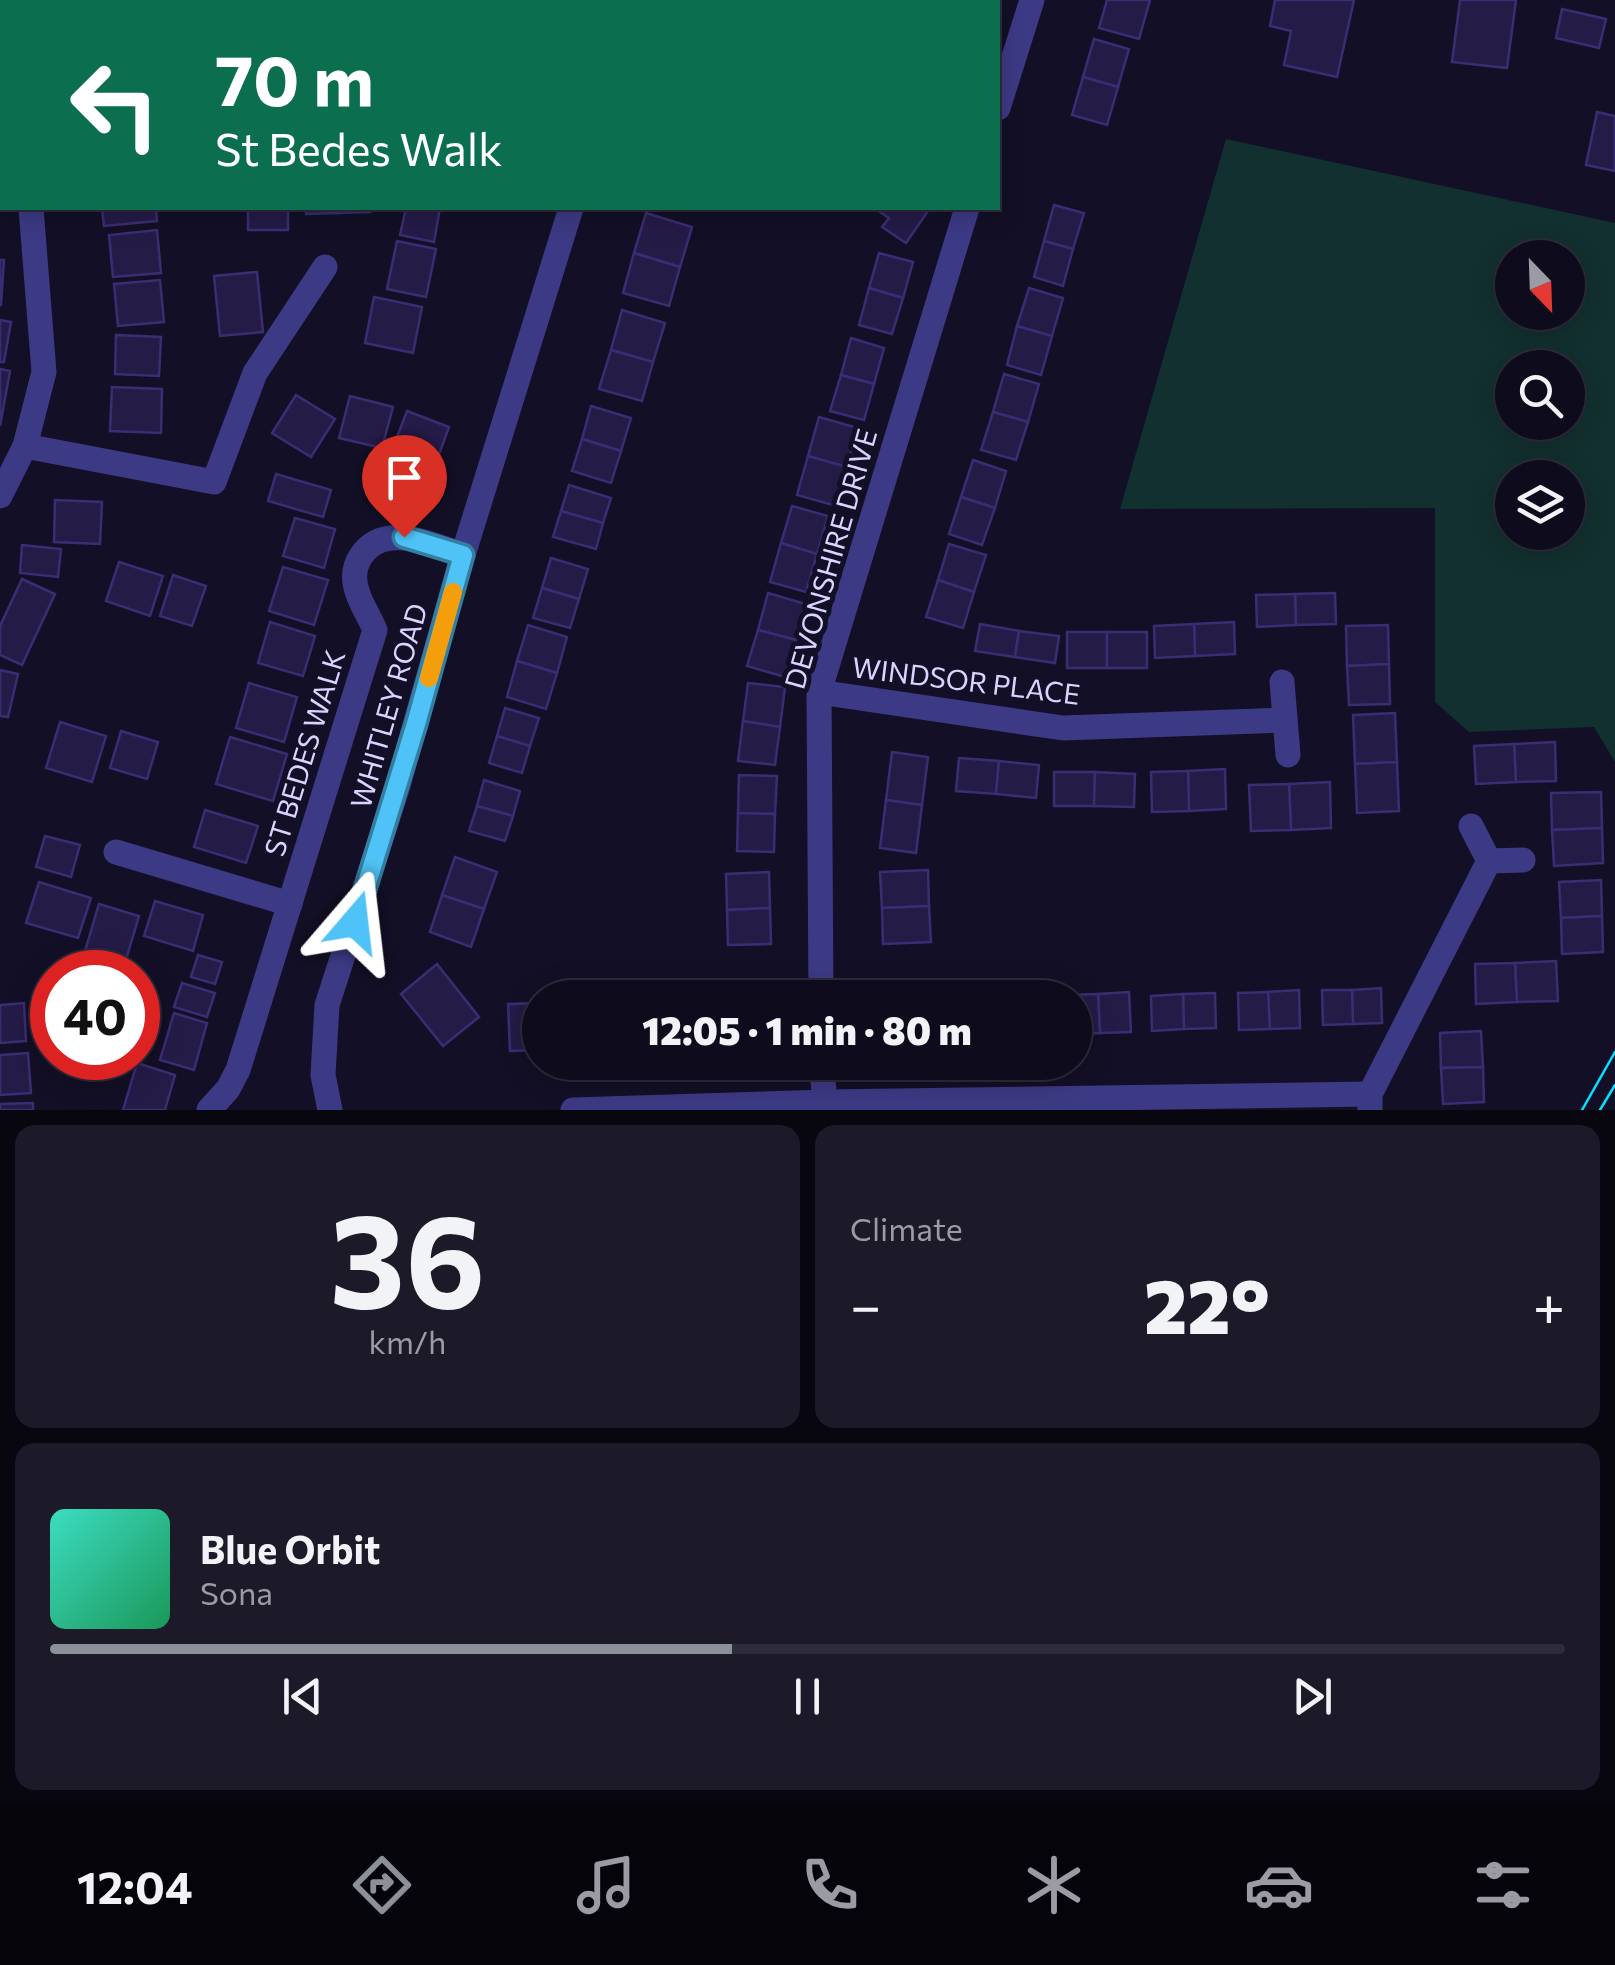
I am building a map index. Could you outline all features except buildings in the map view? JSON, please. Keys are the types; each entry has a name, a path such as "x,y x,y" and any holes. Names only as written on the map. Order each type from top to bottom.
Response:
{"street":[{"path":"1000,98 1032,0"},
{"path":"0,496 25,446 44,372 32,210"},
{"name":"WHITLEY ROAD","path":"330,1110 323,1075 327,1005 397,789 463,555 570,210"},
{"name":"DEVONSHIRE DRIVE","path":"821,980 819,692 966,210"},
{"path":"25,446 214,482 254,373 325,267"},
{"name":"ST BEDES WALK","path":"209,1110 228,1090 238,1070 374,630 355,582 354,572 362,554 380,539 404,537 463,555"},
{"path":"1282,682 1288,755"},
{"name":"WINDSOR PLACE","path":"819,692 1063,728 1286,720"},
{"path":"1470,826 1488,861"},
{"path":"116,852 290,904"},
{"path":"1488,861 1523,860"},
{"path":"572,1110 1370,1102 1488,861"},
{"path":"823,1080 826,1106"}],"green space":[{"path":"1226,139 1615,223 1615,762 1594,727 1469,732 1435,702 1435,508 1120,509"}],"tram line":[{"path":"1582,1110 1615,1052"},
{"path":"1600,1110 1615,1085"}],"slow traffic":[{"path":"429,678 453,592"}],"route":[{"path":"355,922 463,555 404,537"}]}
